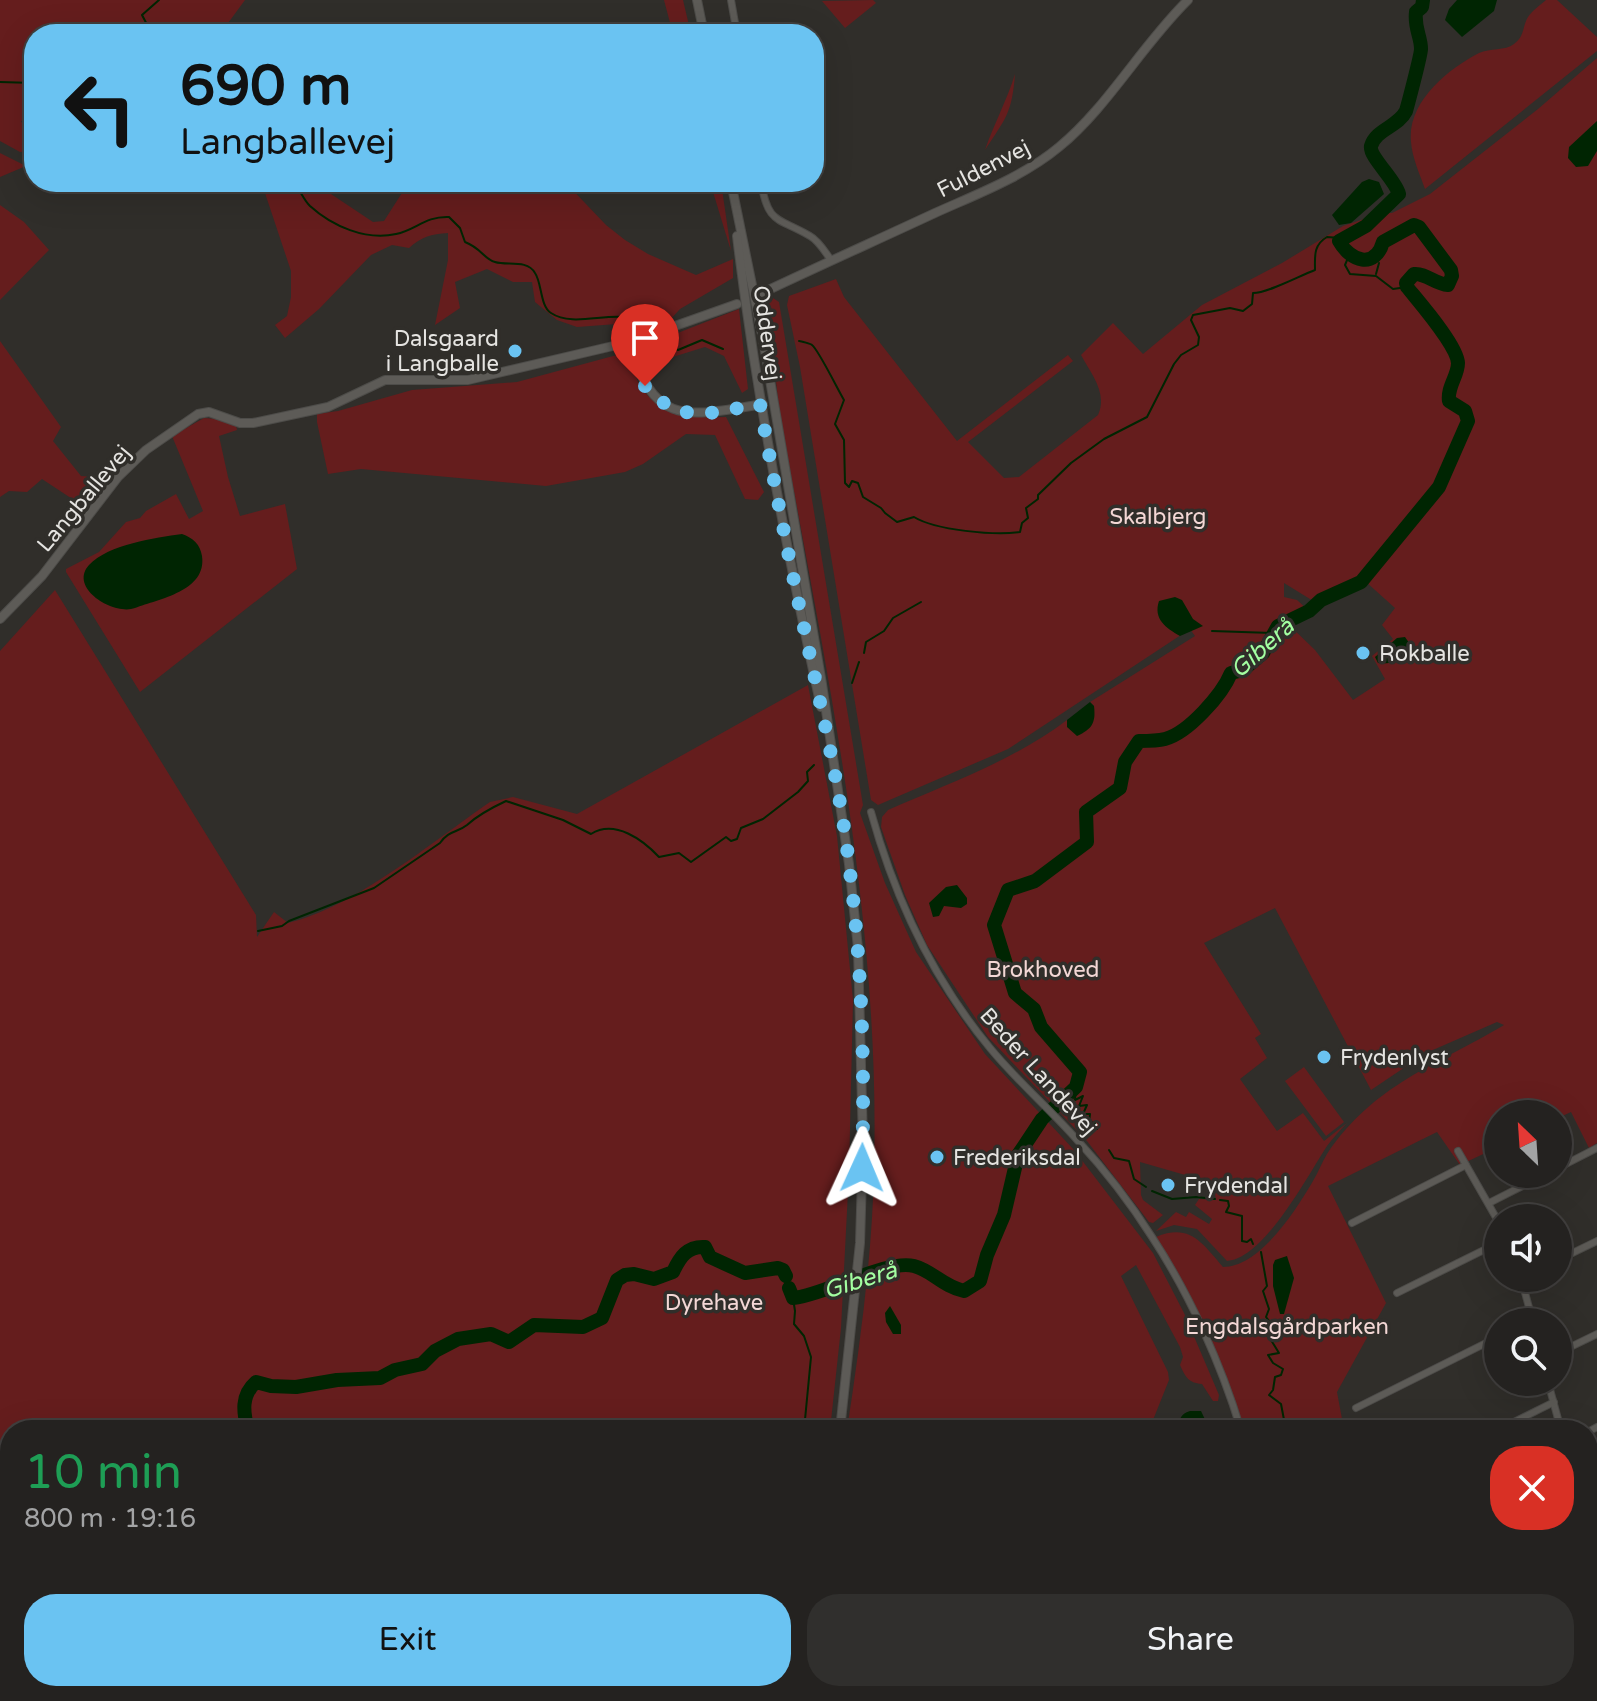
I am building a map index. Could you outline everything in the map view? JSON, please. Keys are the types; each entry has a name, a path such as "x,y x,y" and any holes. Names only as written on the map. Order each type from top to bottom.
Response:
{"main road":[{"path":"697,0 702,24"},
{"name":"Fuldenvej","path":"762,293 988,189 1026,170 1059,148 1085,123 1148,42 1188,0"},
{"name":"Oddervej","path":"732,192 760,404 782,526 834,770"},
{"name":"Oddervej","path":"733,192 763,339 822,684 849,864 858,948 863,1143 860,1243 841,1420"},
{"path":"737,304 630,342 637,369 645,386 658,400 670,409 684,413 704,413 772,402"},
{"name":"Langballevej","path":"0,619 42,576 122,473 146,450 198,414 209,412 240,423 253,423 328,407 385,380 468,380 630,342"}],"street":[{"path":"731,0 735,24"},
{"path":"763,192 773,216 810,236 831,260"},
{"name":"Beder Landevej","path":"871,812 897,895 926,956 992,1050 1087,1151 1157,1244 1199,1325 1237,1420"},
{"path":"1572,1161 1597,1148"},
{"path":"1458,1151 1489,1203 1518,1188"},
{"path":"1352,1223 1466,1165"},
{"path":"1572,1253 1597,1241"},
{"path":"1397,1293 1484,1250"},
{"path":"1572,1346 1597,1334"},
{"path":"1356,1408 1484,1344"},
{"path":"1552,1396 1558,1420"},
{"path":"1518,1420 1554,1402"}],"green space":[{"path":"0,0 245,0 227,24 24,24 24,120 21,121 24,127 24,152 0,141"},
{"path":"664,0 683,0 689,24 670,24"},
{"path":"873,0 876,3 845,28 822,1"},
{"path":"1546,0 1557,0 1597,37 1597,51 1425,189 1411,142 1416,113 1423,100 1443,78 1467,60 1483,51 1506,48 1518,41 1528,17"},
{"path":"1597,58 1597,1143 1589,1148 1572,1114 1572,1100 1484,1100 1484,1154 1460,1165 1437,1132 1328,1186 1386,1303 1337,1392 1343,1420 1240,1420 1205,1331 1156,1237 1178,1232 1187,1234 1202,1243 1223,1267 1250,1258 1287,1221 1327,1154 1365,1110 1408,1078 1504,1025 1497,1022 1426,1053 1371,1090 1275,908 1204,943 1261,1034 1255,1038 1267,1058 1240,1079 1277,1131 1303,1113 1324,1141 1347,1123 1327,1146 1284,1214 1256,1246 1241,1257 1227,1261 1197,1229 1174,1225 1156,1231 1176,1212 1186,1217 1189,1212 1209,1224 1212,1219 1195,1205 1199,1199 1216,1200 1213,1183 1140,1162 1143,1200 1163,1215 1153,1223 1149,1222 1087,1141 988,1037 927,945 881,827 882,817 888,810 1025,748 1067,720 1067,727 1094,706 1090,702 1195,636 1190,629 1008,749 878,805 871,800 800,367 787,305 789,296 836,279 844,297 957,441 1068,355 1073,361 968,442 1004,478 1019,477 1098,415 1100,391 1081,355 1113,323 1143,354 1202,305 1282,263 1343,226 1382,213 1392,213 1430,194","holes":["1365,581 1395,608 1382,625 1393,639 1372,656 1385,679 1353,700 1315,650 1287,623 1309,611 1297,600 1284,597 1284,583 1323,607"]},
{"path":"1015,74 1007,115 985,150 1008,93"},
{"path":"0,153 24,165 24,167 0,177"},
{"path":"328,192 373,222 384,221 403,192 575,192 606,225 648,254 696,275 733,259 733,278 680,309 670,320 640,331 617,324 577,327 557,320 535,302 532,282 513,282 487,269 455,282 460,308 435,325 448,260 448,233 436,234 409,248 392,245 371,255 319,309 285,338 275,325 287,316 291,271 265,193"},
{"path":"713,192 722,192 731,251"},
{"path":"0,205 24,222 49,250 0,300"},
{"path":"767,294 779,302 863,805 860,813 885,883 916,952 985,1054 1074,1150 1153,1253 1184,1313 1219,1395 1218,1401 1213,1401 1202,1384 1185,1376 1180,1365 1183,1357 1180,1347 1136,1265 1121,1276 1168,1372 1169,1380 1153,1420 848,1420 865,1301 873,1204 874,1075 868,979 859,883 831,693 760,299"},
{"path":"739,309 748,389 742,393 724,356 705,347 663,360 652,343"},
{"path":"0,341 61,427 53,441 81,476 94,477 105,486 86,508 42,479 27,492 9,491 0,497"},
{"path":"628,352 639,383 658,405 690,416 726,417 764,492 758,500 745,499 715,435 686,434 643,464 625,472 546,486 361,469 328,474 317,414 412,390 517,382"},
{"path":"204,418 236,426 237,430 219,436 240,516 285,504 297,569 140,692 66,569 99,552 126,522 140,518 146,511 176,494 189,519 203,511 172,436"},
{"name":"Dyrehave","path":"55,590 256,915 257,937 274,912 288,923 340,903 392,872 490,802 513,797 577,814 808,685 837,836 853,1000 841,1328 831,1420 0,1420 0,651"},
{"path":"1304,1067 1344,1122 1326,1136 1285,1081"}],"shaded area":[{"path":"1457,0 1497,0 1494,11 1462,37 1445,20"},
{"path":"1597,121 1597,151 1588,166 1576,167 1568,158 1569,147"},
{"path":"1369,179 1379,182 1384,194 1351,223 1339,225 1332,215 1362,182"},
{"path":"182,534 200,548 202,568 197,578 179,592 126,609 116,608 96,598 84,583 84,574 89,565 108,552 133,543"},
{"path":"1175,597 1182,600 1193,619 1203,626 1180,636 1166,626 1159,618 1159,601"},
{"path":"1405,637 1412,647 1404,659 1378,663 1375,657 1397,638"},
{"path":"1090,702 1094,706 1093,721 1086,731 1077,736 1067,727 1067,720"},
{"path":"957,885 967,898 967,904 961,908 944,906 939,916 933,917 929,903 946,887"},
{"path":"1287,1256 1294,1278 1284,1314 1280,1314 1273,1286 1273,1265 1275,1260"},
{"path":"890,1306 901,1325 901,1334 893,1334 886,1322 885,1313"},
{"path":"1201,1411 1205,1420 1180,1420 1184,1414"}],"waterway":[{"path":"147,24 142,15 159,0"},
{"name":"Giberå","path":"789,1288 793,1298 902,1265 921,1268 964,1291 980,1281 1004,1215 1018,1155 1042,1119 1076,1087 1080,1072 1041,1027 1034,1009 1015,993 994,925 1008,890 1035,881 1087,842 1086,812 1120,788 1125,762 1139,741 1165,739 1184,729 1212,702 1231,673 1243,670 1263,653 1278,626 1309,611 1321,600 1361,582 1439,487 1468,421 1465,411 1449,401 1458,368 1456,355 1406,283 1418,274 1448,285 1451,270 1419,227 1414,225 1383,242 1379,251 1368,259 1362,260 1349,254 1339,241 1366,226 1399,194 1371,151 1371,146 1377,136 1406,111 1421,44 1416,12 1422,7 1423,0"},
{"path":"0,82 24,83"},
{"path":"300,192 319,213 361,233 385,236 433,219 449,217 460,228 465,242 491,261 522,264 531,269 537,277 547,310 551,313 574,319 626,317 648,327"},
{"path":"799,341 815,348 844,400 835,424 844,440 845,483 849,487 852,481 858,483 863,497 897,522 914,517 966,531 1020,532 1022,523 1028,518 1026,508 1071,463 1104,439 1147,417 1174,364 1181,355 1198,345 1199,337 1191,320 1193,315 1230,308 1243,311 1252,304 1253,293 1315,270 1319,244 1327,237 1340,238"},
{"path":"1350,253 1345,265 1350,274 1376,276 1393,289 1407,287"},
{"path":"1376,274 1379,263"},
{"path":"663,347 678,350 702,340 723,349"},
{"path":"864,653 866,642 884,631 893,618 921,602"},
{"path":"1212,631 1274,633"},
{"path":"852,683 859,662"},
{"path":"258,931 282,926 374,888 447,836 506,801 563,820 591,834 600,830 619,830 637,838 659,857 679,853 691,862 726,837 731,841 737,839 741,828 763,819 798,792 808,781 807,772 814,765"},
{"path":"1076,1087 1075,1100 1083,1096 1079,1106 1087,1105 1083,1114 1090,1114 1089,1122 1095,1123 1097,1129"},
{"path":"1109,1150 1114,1158 1129,1161 1134,1179 1146,1187"},
{"path":"1152,1191 1172,1199 1215,1199"},
{"path":"1220,1200 1228,1201 1226,1212 1242,1216 1242,1241 1251,1239 1253,1244"},
{"name":"Giberå","path":"246,1420 244,1404 256,1382 296,1387 337,1380 380,1378 395,1370 422,1364 435,1351 458,1339 491,1334 509,1342 534,1325 583,1327 602,1318 617,1280 634,1274 654,1279 673,1272 681,1257 693,1248 705,1247 710,1257 745,1273 778,1268 786,1276"},
{"path":"1261,1252 1267,1286 1263,1291 1269,1309 1266,1317 1270,1322 1266,1332 1279,1353 1268,1355 1273,1363 1283,1369 1281,1375 1275,1377 1269,1395 1281,1404 1284,1420"},
{"path":"793,1298 794,1324 804,1336 811,1357 805,1420"}],"place":[{"name":"Dalsgaard i Langballe","path":"515,351"},
{"name":"Rokballe","path":"1363,653"},
{"name":"Frydenlyst","path":"1324,1057"},
{"name":"Frederiksdal","path":"937,1157"},
{"name":"Frydendal","path":"1168,1185"}],"route":[{"path":"645,386 670,409 684,413 760,404 782,526 834,770 849,864 858,948 862,1037 862,1168"}],"park label":[{"name":"Skalbjerg","path":"1158,516"},
{"name":"Brokhoved","path":"1043,969"},
{"name":"Engdalsgårdparken","path":"1287,1326"}]}
